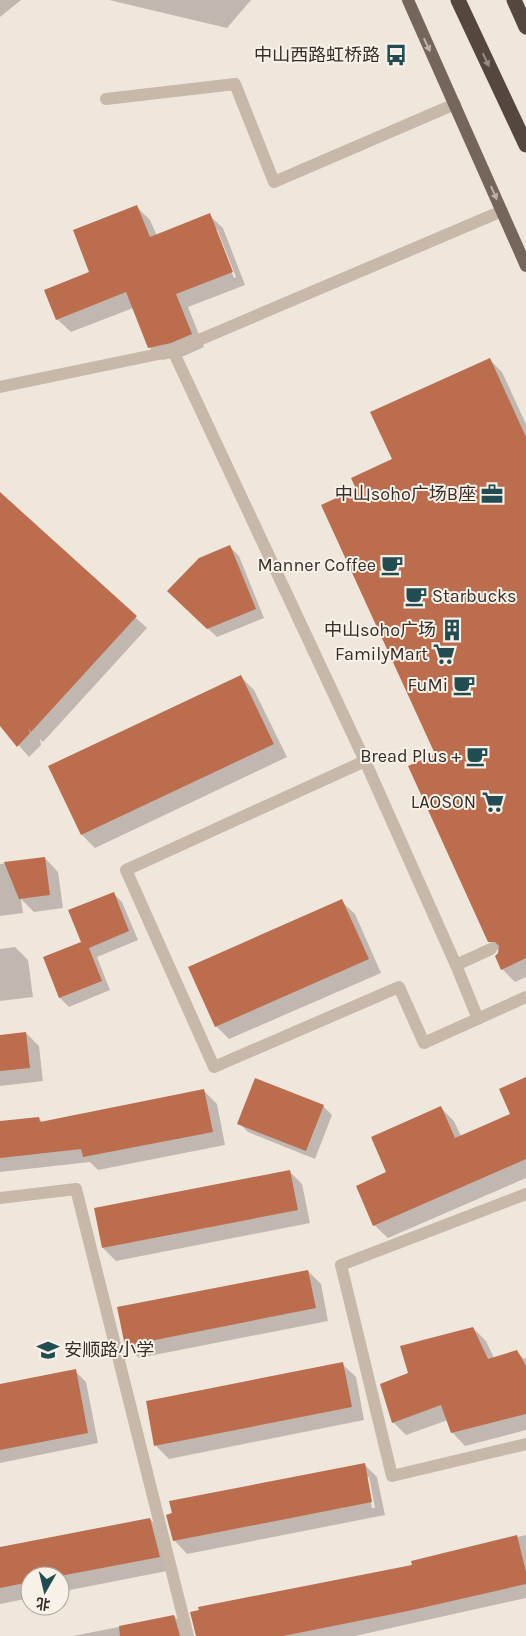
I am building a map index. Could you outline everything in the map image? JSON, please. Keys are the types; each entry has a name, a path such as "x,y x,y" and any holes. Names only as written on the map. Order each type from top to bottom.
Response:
{"highway":[{"path":"458,0 526,145"},
{"path":"514,0 526,27"}],"main road":[{"path":"408,0 526,266"}],"lane":[{"path":"106,99 235,84 274,182 455,104"},
{"path":"0,387 174,351 502,211"},
{"path":"174,351 365,761 456,965 478,1019"},
{"path":"365,761 126,870 214,1067 399,987 424,1043 526,997"},
{"path":"456,965 491,949"},
{"path":"0,1198 76,1189 188,1636"},
{"path":"526,1194 341,1265 392,1476 526,1444"}],"building":[{"path":"137,205 150,237 210,213 233,272 176,294 192,334 171,343 148,348 126,292 56,320 44,290 89,272 73,230"},
{"name":"中山soho广场","path":"490,358 526,437 526,958 501,970 495,956 498,953 499,946 495,942 488,942 408,766 435,754 321,505 356,489 351,478 392,459 370,412"},
{"path":"0,492 137,616 31,732 29,728 30,733 17,747 0,726"},
{"path":"230,545 256,609 207,629 167,591 199,558"},
{"path":"241,675 274,744 81,835 48,766"},
{"path":"45,857 50,895 19,899 4,862"},
{"path":"114,892 129,931 89,948 102,981 59,998 43,957 81,942 68,910"},
{"path":"342,899 369,959 215,1027 188,967"},
{"path":"26,1032 30,1068 0,1071 0,1035"},
{"path":"526,1077 526,1159 373,1226 356,1186 386,1172 371,1137 441,1106 455,1138 510,1114 499,1089"},
{"path":"255,1078 324,1105 306,1151 237,1124"},
{"path":"204,1089 213,1132 83,1157 81,1149 0,1158 0,1121 39,1117 40,1122"},
{"path":"290,1170 298,1210 102,1248 94,1208"},
{"path":"308,1270 316,1308 125,1346 117,1307"},
{"path":"473,1327 488,1359 517,1350 526,1366 526,1414 451,1433 441,1405 392,1423 380,1384 408,1373 400,1346"},
{"path":"343,1362 352,1407 154,1446 146,1401"},
{"path":"76,1369 88,1433 0,1450 0,1384"},
{"path":"365,1463 372,1502 173,1541 166,1515 172,1513 169,1501"},
{"path":"150,1518 160,1557 70,1574 70,1566 20,1566 20,1584 0,1588 0,1547"},
{"path":"517,1535 526,1572 526,1584 408,1611 283,1636 196,1636 190,1612 199,1610 198,1607 412,1565 411,1561"},
{"path":"174,1615 180,1636 120,1636 119,1626"}],"place":[{"name":"中山西路虹桥路","path":"396,55"},
{"name":"中山soho广场B座","path":"492,494"},
{"name":"Manner Coffee","path":"392,565"},
{"name":"Starbucks","path":"416,596"},
{"name":"中山soho广场","path":"452,630"},
{"name":"FamilyMart","path":"444,654"},
{"name":"FuMi","path":"464,685"},
{"name":"Bread Plus +","path":"477,756"},
{"name":"LAOSON","path":"493,802"},
{"name":"安顺路小学","path":"48,1350"}]}
